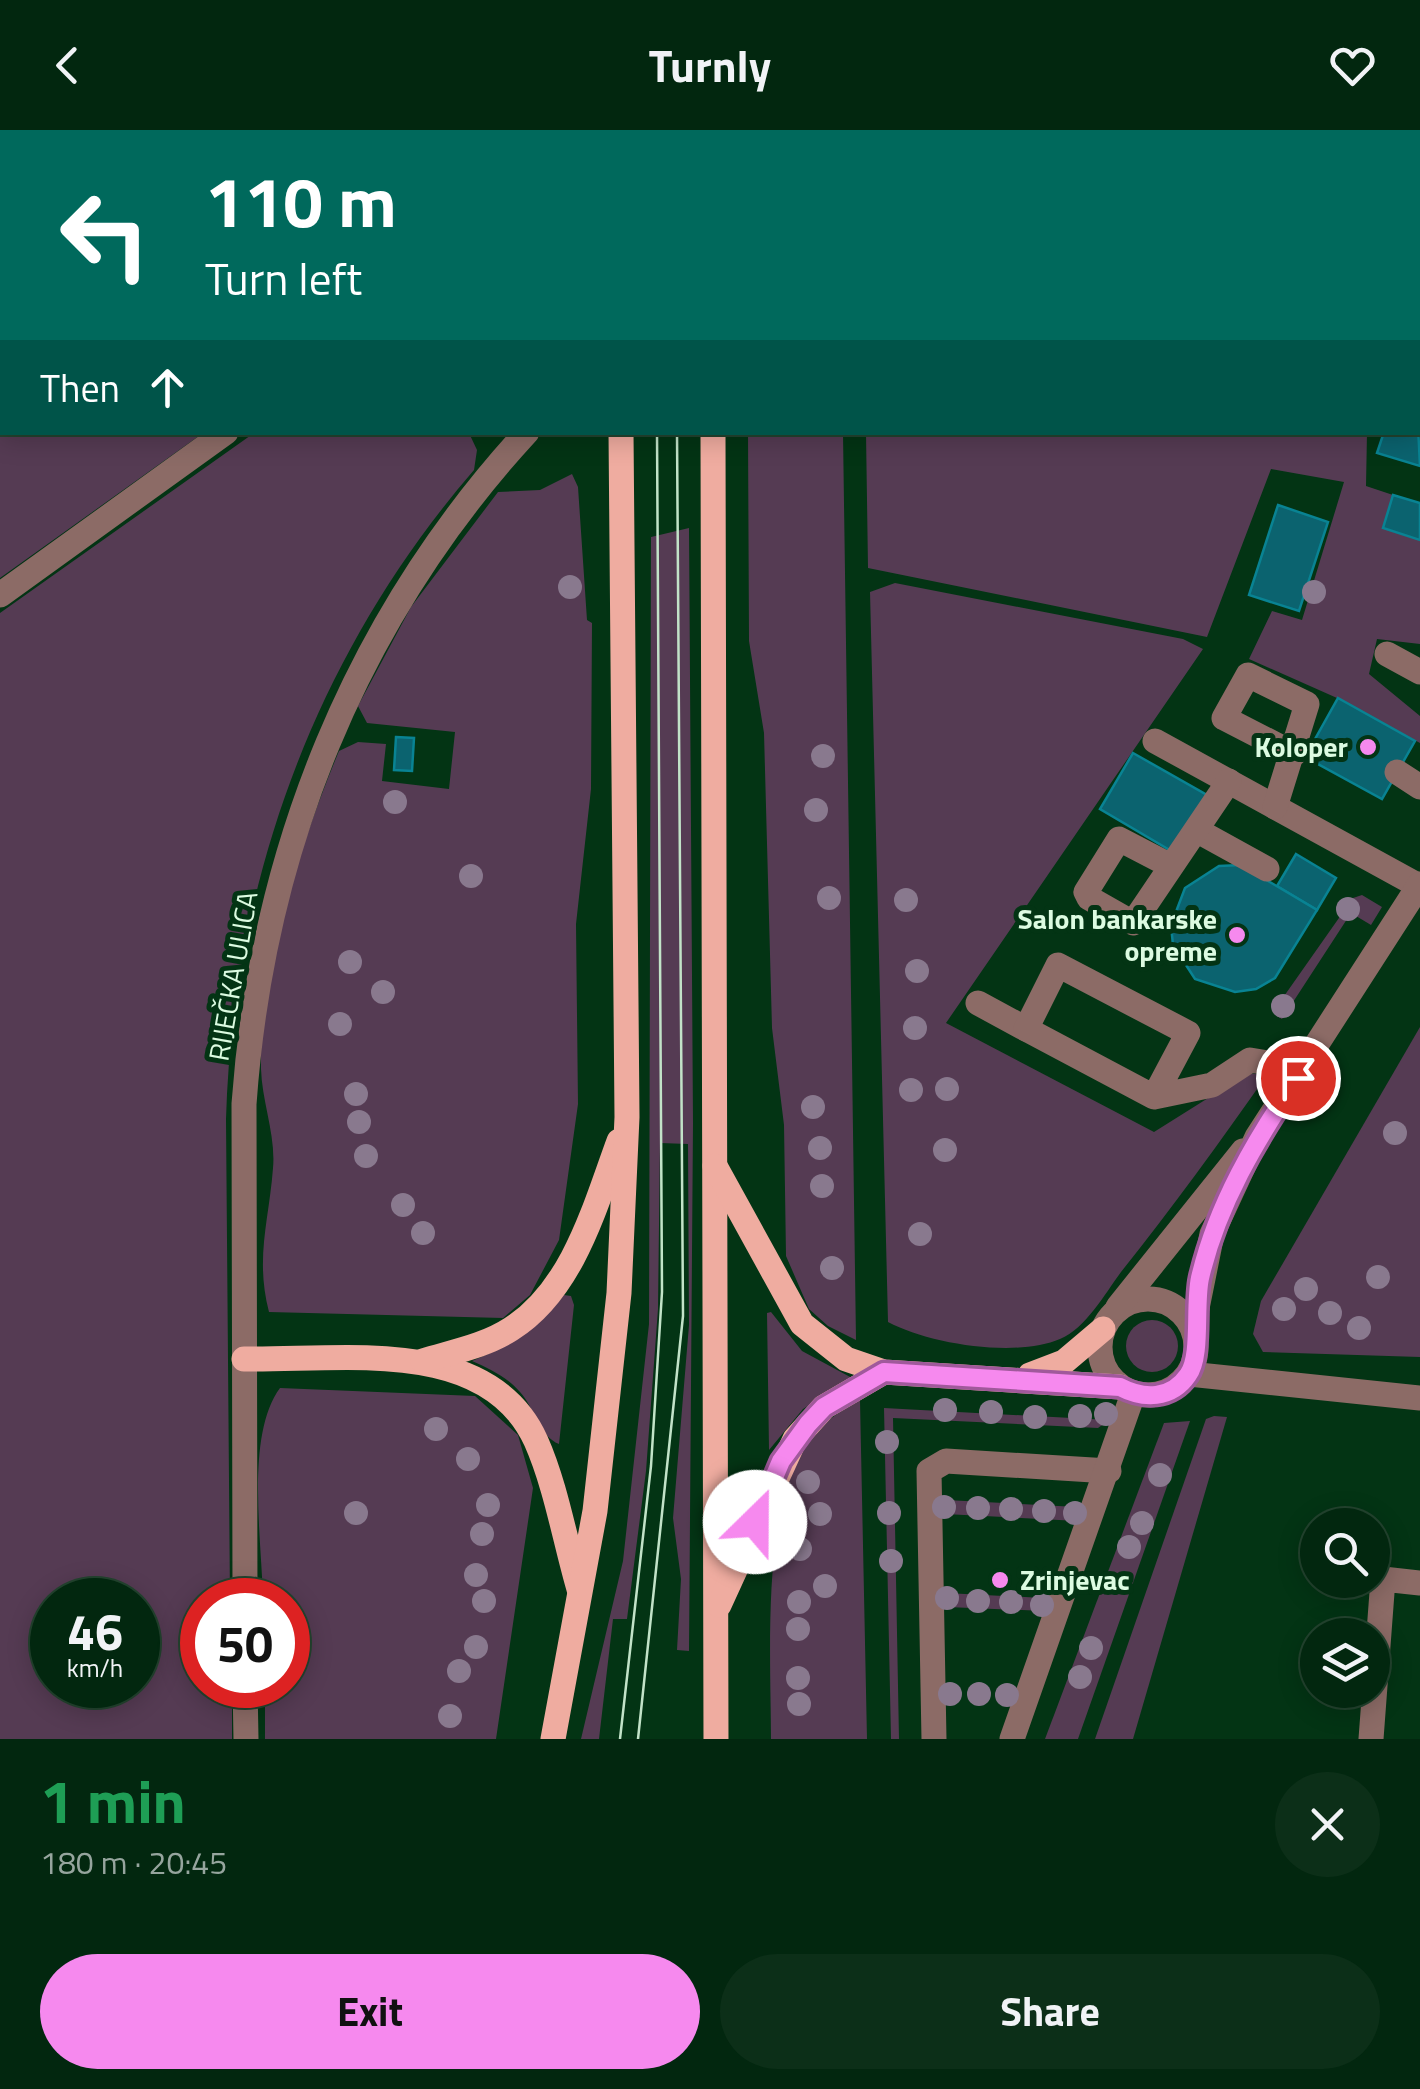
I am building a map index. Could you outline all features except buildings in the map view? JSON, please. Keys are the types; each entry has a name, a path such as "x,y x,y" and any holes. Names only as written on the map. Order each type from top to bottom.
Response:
{"main road":[{"path":"553,1739 580,1594 613,1372 627,1117 621,435"},
{"path":"712,435 716,1739"},
{"path":"420,1362 509,1331 533,1313 558,1282 584,1232 627,1117"},
{"path":"712,1162 802,1324 846,1359 884,1372 1020,1378 1126,1390"},
{"path":"1020,1378 1064,1362 1108,1321"},
{"path":"244,1360 420,1362 466,1373 492,1387 518,1414 536,1441 580,1594"},
{"path":"715,1614 795,1439 824,1407 884,1372"}],"street":[{"path":"0,594 222,435"},
{"name":"RIJEČKA ULICA","path":"245,1578 244,1104 249,1031 271,916 298,814 340,708 374,639 426,558 525,435"},
{"path":"1388,654 1420,672"},
{"path":"1155,742 1419,885 1257,1137 1208,1190 1108,1321 1101,1361 1126,1390 1165,1394 1189,1374 1196,1360 1193,1328 1212,1234 1257,1137"},
{"path":"1275,807 1294,754"},
{"path":"1398,772 1420,787"},
{"path":"1169,865 1198,831 1229,782"},
{"path":"1198,831 1267,869"},
{"path":"1026,1029 1058,965 1188,1033 1154,1097"},
{"path":"978,1003 1154,1097 1212,1085 1250,1060 1268,1063 1298,1078"},
{"path":"1108,1321 1127,1304 1158,1299 1185,1315 1193,1328"},
{"path":"1189,1374 1420,1398"},
{"path":"1012,1739 1109,1471 1126,1390"},
{"path":"934,1739 929,1471 946,1461 1109,1471"},
{"path":"1372,1739 1384,1580 1420,1582"},
{"path":"246,1708 246,1739"}],"shaded area":[{"path":"0,435 200,435 0,578"},
{"path":"251,435 470,435 477,450 474,470 419,540 370,614 328,692 294,772 266,856 246,942 232,1029 226,1119 230,1578 180,1578 180,1708 232,1708 232,1739 0,1739 0,613"},
{"path":"748,435 843,435 856,1340 828,1326 809,1309 786,1256 784,1125 772,1028 764,733 749,641"},
{"path":"866,435 1367,435 1366,486 1393,495 1383,528 1420,540 1420,644 1377,639 1369,674 1420,716 1420,743 1337,698 1249,659 1272,611 1302,620 1344,482 1271,469 1207,637 868,568"},
{"path":"572,474 578,487 587,620 592,623 591,789 576,924 578,1104 559,1240 530,1295 503,1318 269,1312 263,1257 273,1156 262,1081 262,1031 275,949 310,825 339,751 358,742 386,744 382,781 449,789 455,732 367,723 358,706 411,607 498,492 540,490"},
{"path":"689,528 693,1123 689,1651 677,1650 681,1579 673,1518 689,1325 688,1144 660,1143 658,1309 646,1471 627,1619 613,1619 599,1739 581,1739 623,1561 649,1324 651,537"},
{"path":"895,583 1183,639 1203,649 946,1023 1154,1132 1248,1073 1267,1075 1094,1310 1069,1334 1042,1345 973,1346 926,1337 888,1322 870,592"},
{"path":"1362,895 1382,907 1371,925 1351,913 1282,1019 1277,1016 1275,1009 1353,898"},
{"path":"1420,1027 1420,1357 1263,1352 1253,1334 1261,1301"},
{"path":"564,1295 571,1296 574,1305 559,1444 547,1435 515,1387 472,1361 523,1335"},
{"path":"771,1312 802,1351 852,1378 803,1409 769,1450 767,1313"},
{"path":"1152,1320 1170,1328 1178,1346 1170,1364 1152,1372 1134,1364 1126,1346 1134,1328"},
{"path":"280,1388 475,1396 518,1435 533,1488 496,1739 265,1739 265,1708 310,1708 310,1578 262,1578 259,1460 269,1408"},
{"path":"860,1400 867,1739 771,1739 770,1628 775,1545 782,1506 792,1471 806,1443 824,1424"},
{"path":"884,1408 1109,1420 1098,1428 893,1418 899,1739 891,1739"},
{"path":"1227,1417 1133,1739 1095,1739 1206,1419"},
{"path":"1190,1421 1078,1739 1045,1739 1164,1423"},
{"path":"941,1501 1083,1509 1078,1521 945,1514 941,1513"},
{"path":"942,1594 1048,1601 1045,1611 947,1607"}],"tram line":[{"path":"620,1739 651,1466 662,1292 657,435"},
{"path":"638,1739 683,1316 677,435"}],"place":[{"name":"Koloper","path":"1368,747"},
{"name":"Salon bankarske opreme","path":"1237,935"},
{"name":"Zrinjevac","path":"1000,1580"}],"route":[{"path":"755,1522 781,1461 795,1439 824,1407 884,1372 1120,1387 1149,1396 1165,1394 1179,1386 1196,1360 1196,1296 1212,1234 1257,1137 1298,1078"}]}
